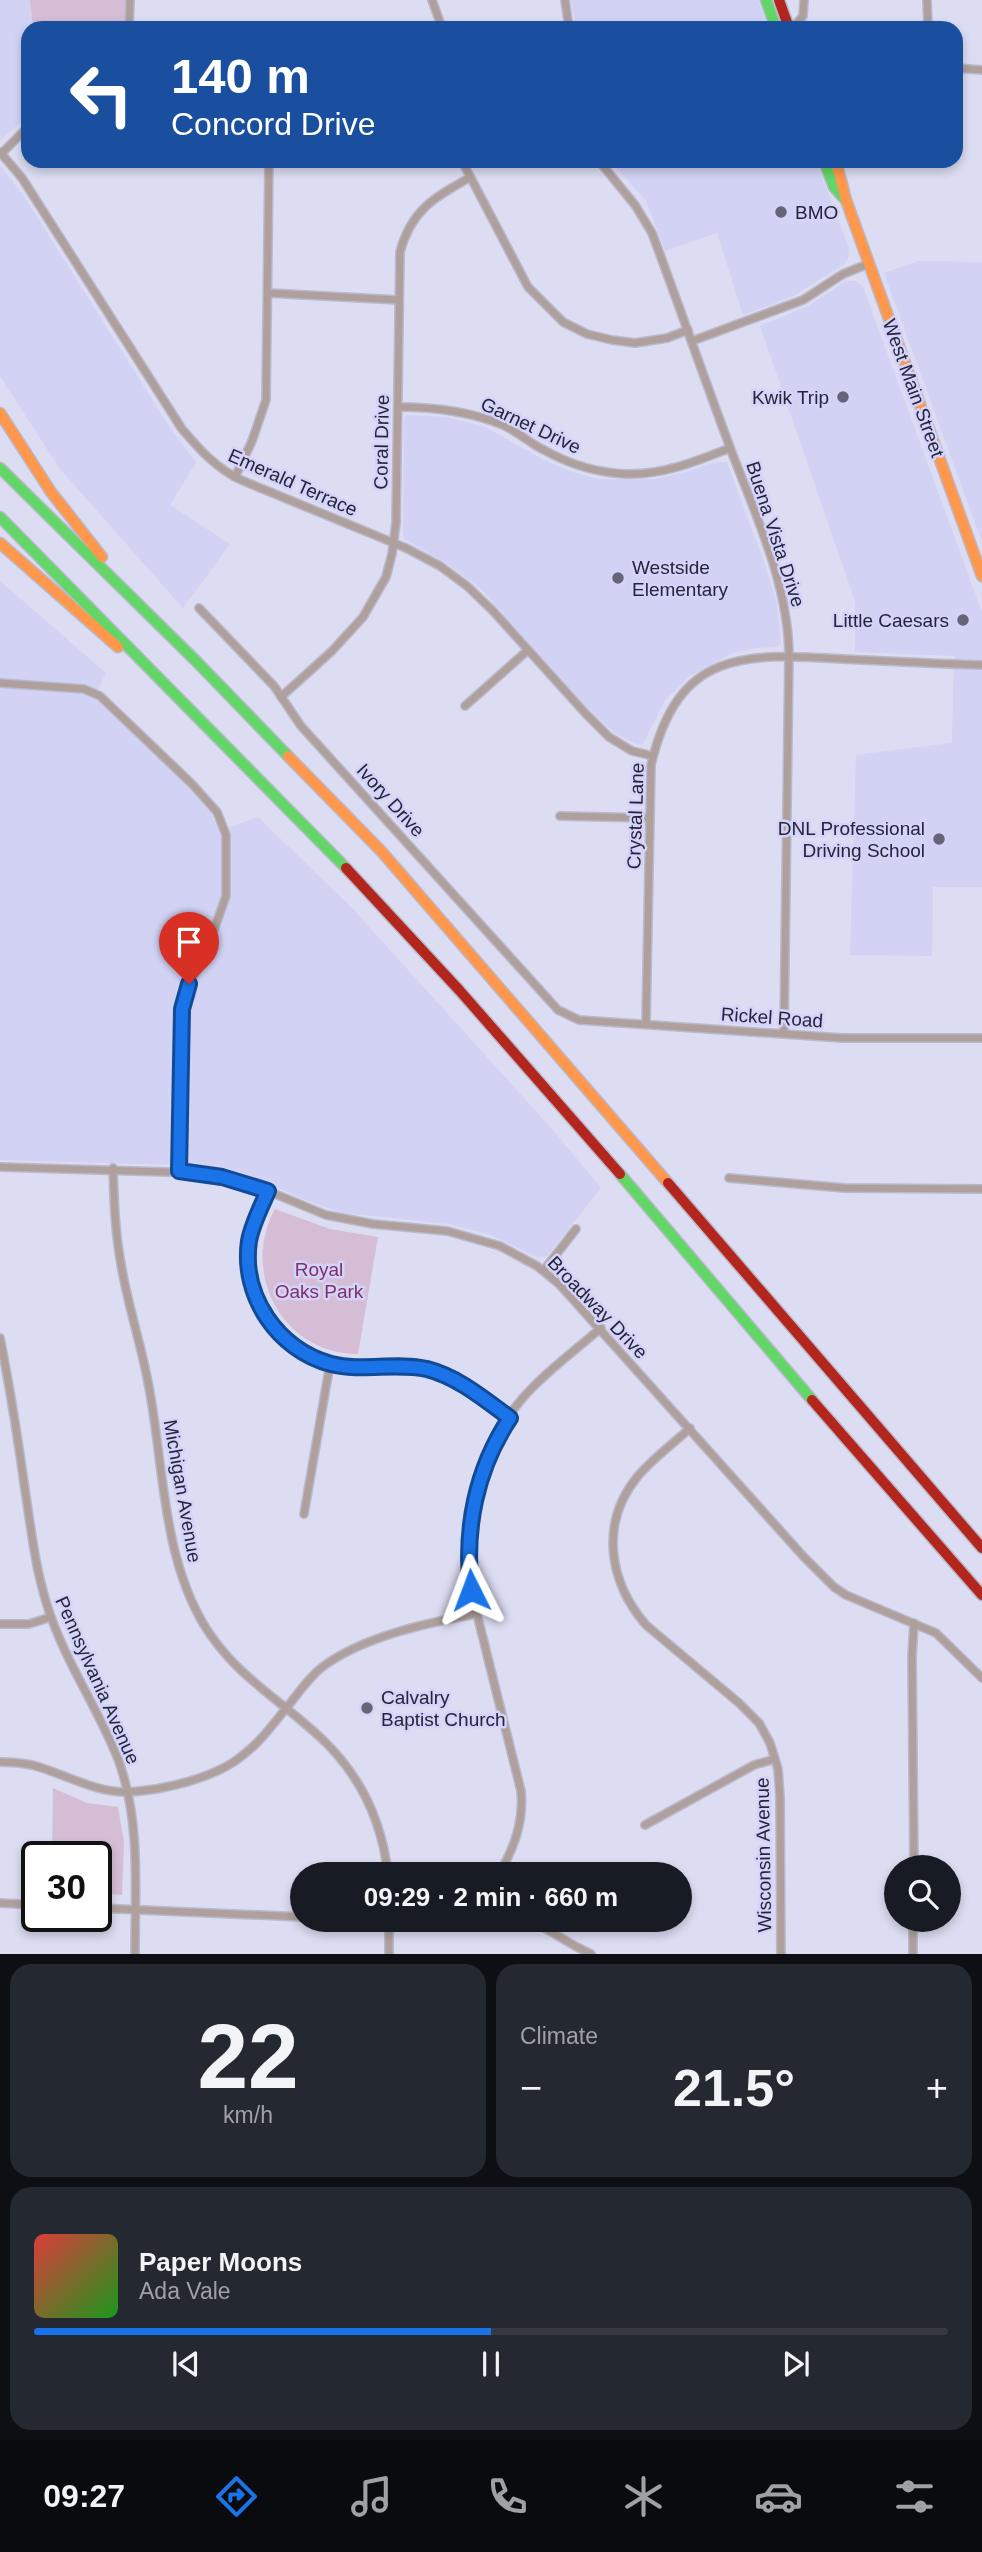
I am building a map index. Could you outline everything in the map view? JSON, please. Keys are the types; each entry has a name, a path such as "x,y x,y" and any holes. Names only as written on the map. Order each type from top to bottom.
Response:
{"main road":[{"path":"766,0 774,21"},
{"path":"779,0 788,21"},
{"name":"West Main Street","path":"827,168 834,187 846,200"},
{"name":"West Main Street","path":"838,168 868,264 982,576"},
{"path":"0,413 51,492 82,534 172,636"},
{"path":"0,468 172,636 382,852 982,1548"},
{"path":"0,517 400,925 524,1062 797,1383 982,1595"},
{"path":"0,543 232,751"}],"street":[{"path":"129,21 130,0"},
{"path":"432,0 440,21"},
{"path":"565,0 568,21"},
{"path":"798,21 803,16 804,0"},
{"path":"927,0 928,21"},
{"path":"963,69 982,70"},
{"path":"1,153 21,134"},
{"name":"Emerald Terrace","path":"1,153 22,178 182,429 202,454 235,477 393,543 440,566 467,586 610,737 632,751 653,755"},
{"path":"235,477 253,441 266,400 269,168"},
{"path":"465,168 528,287 564,323 587,334 612,341 635,343 667,338 688,330"},
{"name":"Buena Vista Drive","path":"605,168 635,205 652,233 779,583 786,609 789,655 784,1033"},
{"name":"Coral Drive","path":"281,697 332,651 363,617 386,577 396,523 400,252 405,233 416,214 433,198 469,178"},
{"path":"692,341 803,300 843,274 868,264"},
{"path":"268,293 399,300"},
{"name":"Garnet Drive","path":"398,407 424,407 468,413 505,426 544,450 600,471 650,473 676,468 730,447"},
{"name":"Ivory Drive","path":"199,608 274,687 301,726 561,1013"},
{"path":"465,706 528,649"},
{"name":"Crystal Lane","path":"646,1023 649,818 653,755 662,725 689,687 707,673 752,656 789,655 982,665"},
{"path":"0,683 84,689 100,696 209,800 225,827 227,887 223,908 203,961 189,984 182,1009 179,1171"},
{"path":"560,816 649,818"},
{"name":"Rickel Road","path":"561,1013 579,1020 868,1039 982,1038"},
{"name":"Broadway Drive","path":"0,1167 113,1168 179,1171 222,1177 268,1191 326,1215 463,1234 500,1246 544,1270 601,1328 803,1556 834,1587 864,1604 936,1633 982,1678"},
{"name":"Michigan Avenue","path":"113,1168 116,1234 121,1266 150,1393 169,1522 181,1575 203,1623 228,1658 246,1677 328,1745 355,1779 373,1812 387,1862"},
{"path":"729,1178 844,1188 982,1189"},
{"path":"268,1191 249,1239 249,1272 259,1303 270,1322 289,1343 330,1364 404,1365 429,1370 476,1393 510,1418"},
{"path":"544,1270 576,1229"},
{"path":"505,1862 513,1846 522,1805 475,1614 468,1569 470,1522 489,1455 510,1418 533,1386 601,1328"},
{"name":"Pennsylvania Avenue","path":"0,1338 34,1553 51,1617 72,1668 117,1757 128,1792 134,1822 135,1954"},
{"path":"304,1514 330,1364"},
{"name":"Wisconsin Avenue","path":"690,1428 638,1476 625,1494 613,1539 618,1581 646,1625 759,1723 770,1742 780,1797 781,1954"},
{"path":"0,1762 31,1765 106,1790 128,1792 208,1775 228,1765 256,1744 324,1666 359,1645 475,1614"},
{"path":"0,1624 29,1624 51,1617"},
{"path":"914,1855 912,1657 915,1623"},
{"path":"645,1825 754,1765 775,1759"},
{"path":"0,1903 21,1904"},
{"path":"112,1909 290,1916"},
{"path":"389,1932 390,1954"},
{"path":"550,1932 591,1954"},
{"path":"913,1932 913,1954"}],"shaded area":[{"path":"0,0 30,0 32,21 21,21 21,122 0,141"},
{"path":"571,0 758,0 766,21 575,21"},
{"path":"0,165 27,201 172,431 196,462 170,505 230,544 183,608 60,469 0,376"},
{"path":"617,168 819,168 849,248 848,258 844,264 794,296 743,315 717,233 665,251 646,201"},
{"path":"918,261 982,262 982,542 884,273"},
{"path":"846,281 856,281 863,287 982,612 982,887 933,887 932,956 850,955 856,755 952,743 954,656 855,652 855,601 760,326 808,306"},
{"name":"Westside Elementary","path":"407,415 446,417 483,426 544,460 572,472 599,479 654,479 716,462 727,462 777,604 781,644 733,653 690,676 665,700 643,744 638,745 616,734 589,710 481,589 448,564 403,538 404,418"},
{"path":"0,581 106,673 93,698 112,712 192,790 211,814 219,831 258,817 353,909 552,1129 601,1188 547,1256 538,1258 491,1235 449,1224 344,1213 272,1185 208,1166 0,1160"}],"green space":[{"path":"30,0 130,0 129,21 32,21"},
{"name":"Royal Oaks Park","path":"275,1209 330,1229 378,1237 358,1354 331,1350 308,1340 290,1325 275,1306 266,1283 263,1259 265,1234"},
{"path":"53,1788 87,1803 118,1807 124,1843 122,1895 112,1894 112,1841 52,1841"}],"traffic: fast":[{"path":"766,0 774,21"},
{"path":"827,168 834,187 845,199"},
{"path":"0,468 196,661 288,756"},
{"path":"0,517 346,868"},
{"path":"620,1174 812,1400"}],"traffic: slow":[{"path":"838,168 846,200 982,576"},
{"path":"0,413 51,492 102,557"},
{"path":"0,543 118,647"},
{"path":"288,756 382,852 668,1183"}],"traffic: jam":[{"path":"779,0 786,21"},
{"path":"346,868 460,991 620,1174"},
{"path":"668,1183 982,1548"},
{"path":"812,1400 982,1595"}],"place":[{"name":"BMO","path":"781,212"},
{"name":"Kwik Trip","path":"843,397"},
{"name":"Westside Elementary","path":"618,578"},
{"name":"Little Caesars","path":"963,620"},
{"name":"DNL Professional Driving School","path":"939,839"},
{"name":"Calvalry Baptist Church","path":"367,1708"}],"route":[{"path":"189,984 182,1009 179,1171 222,1177 268,1191 249,1239 249,1272 259,1303 270,1322 289,1343 317,1359 345,1366 404,1365 429,1370 476,1393 510,1418 489,1455 475,1498 468,1548 471,1590"}]}
